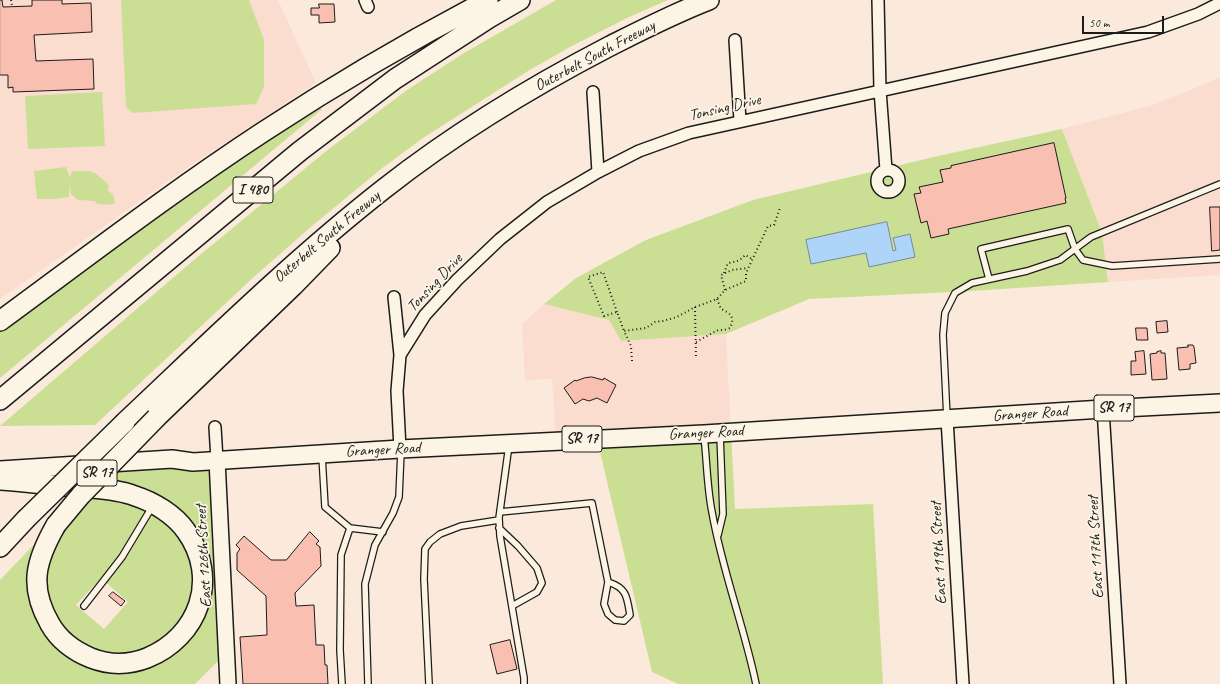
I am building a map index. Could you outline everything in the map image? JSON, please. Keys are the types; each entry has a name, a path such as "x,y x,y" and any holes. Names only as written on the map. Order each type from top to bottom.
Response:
{"highway":[{"path":"0,321 158,205 264,131 369,65 428,31 488,0"},
{"name":"I 480","path":"0,400 311,142 395,79 520,0"},
{"name":"Outerbelt South Freeway","path":"0,546 125,422 259,295 317,244 385,188 461,133 514,98 571,66 628,37 709,0"},
{"path":"0,480 110,490 136,496 154,505 176,520 186,530 199,555 203,584 195,614 178,639 166,648 141,660 124,663 96,659 72,648 52,627 44,614 39,600 37,572 45,545 56,525 81,495 156,418 298,280 385,188"}],"main road":[{"name":"Granger Road","path":"0,480 172,468 193,462 216,460 1220,403"},
{"name":"Granger Road","path":"0,470 172,459 193,462"}],"street":[{"path":"878,0 880,90 886,170"},
{"name":"Tonsing Drive","path":"400,449 397,391 400,355 424,315 457,280 500,239 547,202 598,172 639,150 676,136 740,120 1148,32 1198,14 1220,3"},
{"path":"735,40 740,120"},
{"path":"593,92 598,172"},
{"path":"394,297 400,355"},
{"name":"East 117th Street","path":"1103,409 1120,684"},
{"name":"East 119th Street","path":"947,419 963,684"},
{"name":"East 126th Street","path":"215,427 228,684"}],"lane":[{"path":"947,419 943,335 946,313 956,293 972,283 1027,271 1060,260 1091,237 1220,184"},
{"path":"989,280 981,249 1068,230 1075,249 1083,260 1112,266 1220,259"},
{"path":"712,433 723,514 717,537"},
{"path":"712,433 707,486 717,537 750,655 756,684"},
{"path":"510,443 499,528 524,684"},
{"path":"368,684 365,584 376,545 393,513 399,497 400,449"},
{"path":"322,454 325,507 350,528 383,532"},
{"path":"500,512 592,503 608,582 604,604 608,614 615,620 624,621 630,615 625,594 619,586 608,582"},
{"path":"84,606 122,557 154,505"},
{"path":"429,684 424,579 425,549 430,542 440,534 461,526 499,520"},
{"path":"342,684 340,650 341,556 350,528"},
{"path":"499,528 518,546 537,568 542,583 537,592 512,606"}],"path":[{"path":"12,0 12,6"},
{"path":"624,331 646,328 655,322 677,317 695,307 717,299 725,290 746,281 746,273 752,259 768,226 774,225 780,208"},
{"path":"725,290 721,275 724,274 728,263 736,262 744,255 752,259"},
{"path":"724,274 732,270 748,268"},
{"path":"617,312 604,316 588,277 603,272 624,331 631,346 632,361"},
{"path":"696,342 718,330 730,328 733,322 730,314 721,309 717,299"},
{"path":"695,307 696,358"}],"shaded area":[{"path":"0,0 278,0 316,83 190,166 0,299"},
{"path":"1220,78 1220,275 1108,282 1102,233 1062,129 1153,105"},
{"path":"544,304 609,320 621,341 726,334 731,432 556,441 552,379 525,380 522,324"}],"green space":[{"path":"121,0 249,0 264,40 264,87 256,104 133,113 126,107"},
{"path":"556,0 668,0 627,18 570,47 528,71 423,138 381,169 256,275 95,425 0,426 195,259 325,152 407,90 464,53"},
{"path":"102,92 105,146 28,149 25,96"},
{"path":"318,107 322,110 0,378 0,331 111,246 191,189"},
{"path":"1062,129 1102,233 1108,282 972,291 809,299 726,334 621,341 609,320 544,304 576,278 646,240 753,200 938,156"},
{"path":"66,167 70,178 72,171 90,171 94,173 109,186 108,191 113,194 115,203 103,204 96,203 95,201 78,200 71,194 70,183 69,197 37,199 34,171"},
{"path":"731,432 735,509 873,504 883,684 678,684 652,672 597,439"},
{"path":"217,460 227,652 195,684 0,684 0,580 114,461","holes":["101,578 128,602 104,629 76,605"]}],"water":[{"path":"887,222 893,251 896,250 893,238 910,234 915,257 869,267 866,253 811,264 806,240"}],"building":[{"path":"0,0 2,0 3,7 32,6 32,0 62,0 62,4 91,3 92,32 34,35 36,61 93,59 94,89 13,92 13,87 8,88 8,75 0,75"},
{"path":"319,4 334,4 335,22 319,23 319,15 311,15 311,8 319,8"},
{"path":"1054,143 1066,203 948,229 949,234 931,238 927,221 921,223 914,194 921,193 919,187 943,182 940,170 951,168 951,166"},
{"path":"1210,207 1220,207 1220,250 1212,251"},
{"path":"1167,321 1168,332 1157,333 1156,322"},
{"path":"1136,328 1147,328 1148,340 1137,340"},
{"path":"1188,345 1193,345 1194,347 1196,363 1190,364 1190,369 1179,370 1177,348 1188,347"},
{"path":"1144,351 1146,374 1131,375 1131,361 1136,361 1135,352"},
{"path":"1161,351 1161,353 1165,353 1167,379 1152,380 1150,354"},
{"path":"592,377 603,380 604,378 616,385 607,403 597,398 589,401 583,399 575,404 564,388 575,380"},
{"path":"310,532 319,541 316,544 320,547 321,566 295,593 296,606 314,605 316,645 324,645 328,684 243,684 240,637 267,635 266,596 237,570 237,553 240,549 236,545 244,536 271,560 286,560"},
{"path":"113,592 125,601 121,606 109,596"},
{"path":"510,640 517,669 497,674 490,645"}]}
